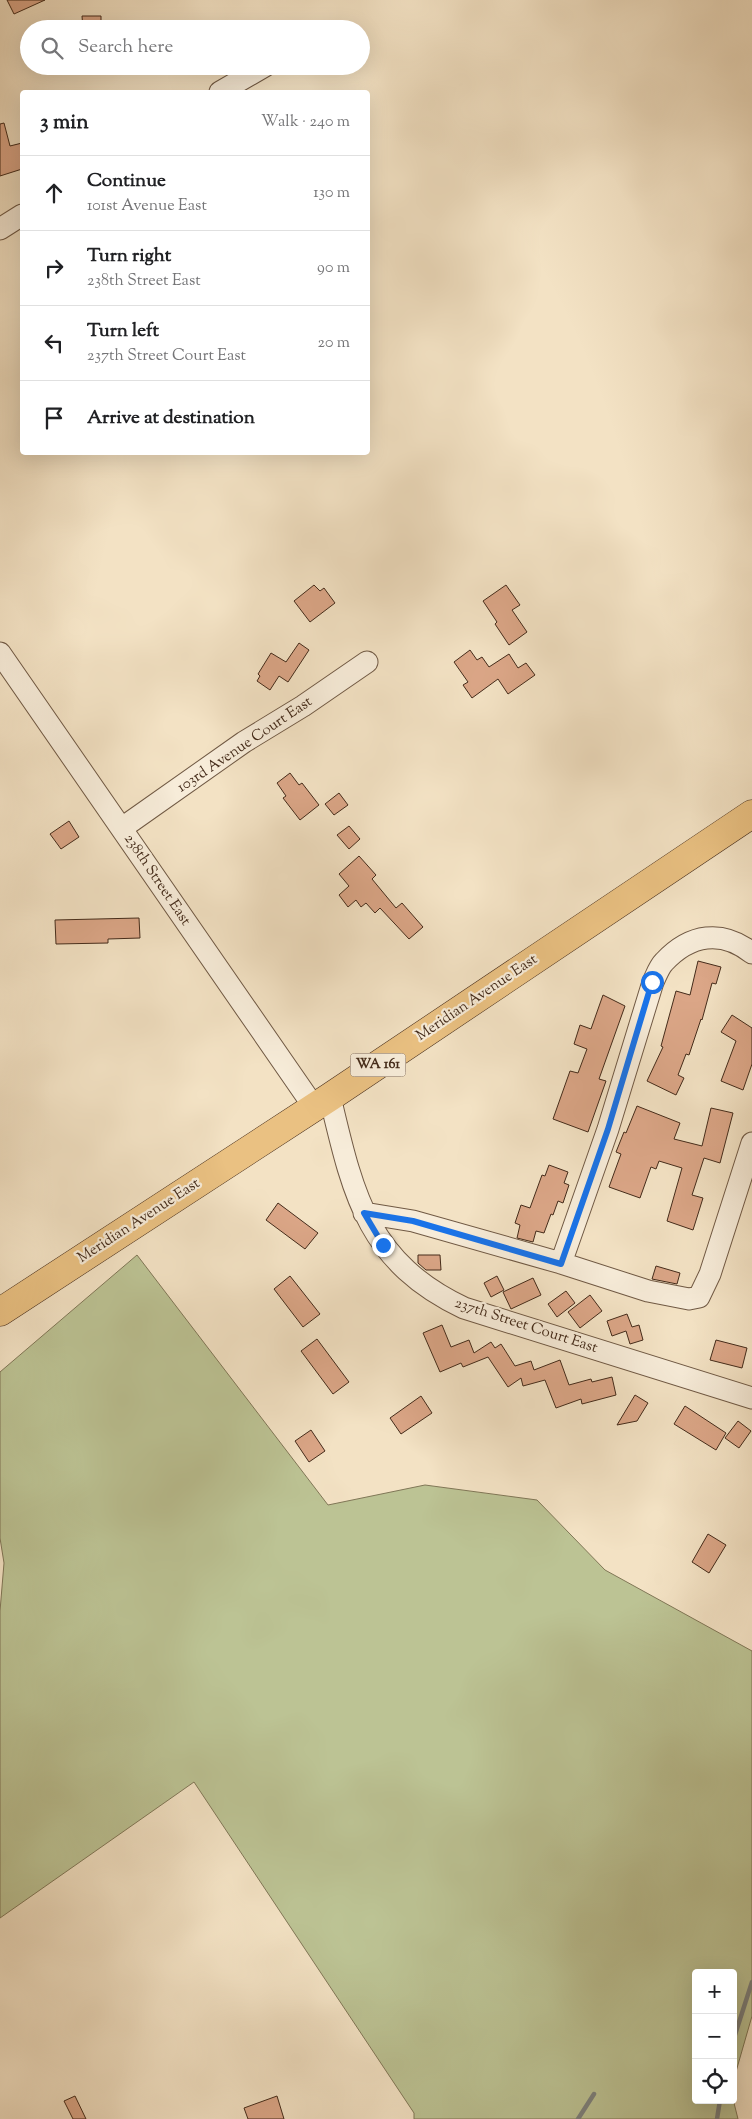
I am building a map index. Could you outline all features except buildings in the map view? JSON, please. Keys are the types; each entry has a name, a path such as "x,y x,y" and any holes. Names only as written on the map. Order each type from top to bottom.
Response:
{"main road":[{"name":"Meridian Avenue East","path":"0,1312 322,1102 752,814"}],"street":[{"path":"223,90 249,75"},
{"path":"0,229 20,216"},
{"name":"238th Street East","path":"0,653 122,828 322,1102"},
{"name":"103rd Avenue Court East","path":"122,828 244,742 303,706 368,662"},
{"path":"561,1264 608,1129 652,982 663,963 677,950 696,939 706,937 727,940 750,951"},
{"name":"237th Street Court East","path":"322,1102 342,1146 364,1213 388,1252 419,1283 440,1297 464,1308 752,1398"},
{"path":"364,1213 413,1221 648,1291 689,1299 699,1297 710,1274 752,1143"}],"green space":[{"path":"137,1255 328,1505 425,1485 537,1500 605,1570 752,1651 752,2016 737,2068 737,1969 692,1969 692,2104 734,2104 738,2119 414,2119 414,2113 194,1782 0,1918 0,1611 4,1563 0,1538 0,1372"}],"waterway":[{"path":"737,2029 752,1982"},
{"path":"578,2119 594,2094"},
{"path":"717,2119 719,2104"}],"route":[{"path":"383,1245 364,1213 413,1221 561,1264 574,1222 608,1129 633,1051 652,982"}]}
